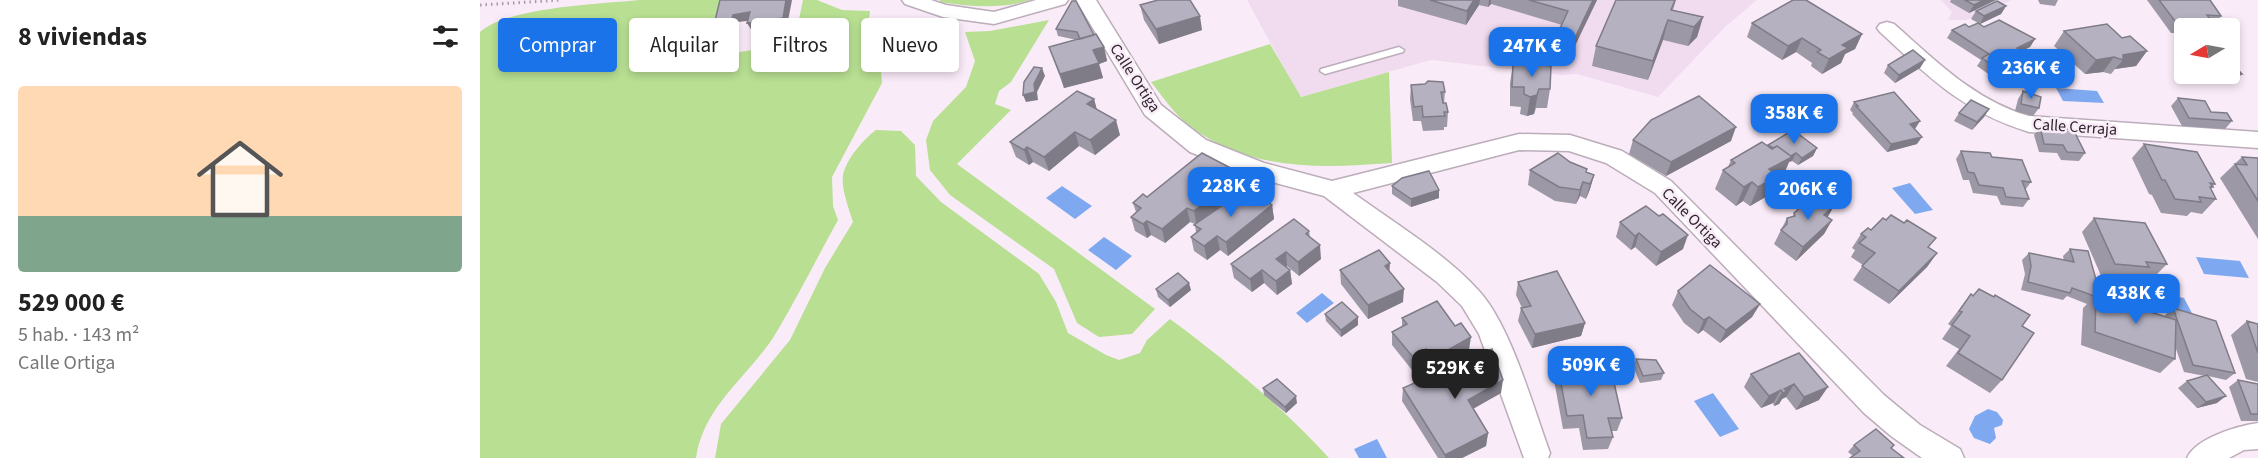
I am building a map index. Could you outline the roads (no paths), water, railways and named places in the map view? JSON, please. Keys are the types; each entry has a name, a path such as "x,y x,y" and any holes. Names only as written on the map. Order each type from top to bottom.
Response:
{"street":[{"path":"912,0 943,11 994,18 1058,0"},
{"name":"Calle Ortiga","path":"1086,0 1153,111 1198,146 1258,170 1332,190 1446,275 1471,299 1491,330 1536,453"},
{"name":"Calle Cerraja","path":"1887,28 1971,100 2004,118 2029,124 2258,140"},
{"name":"Calle Ortiga","path":"1332,190 1519,142 1570,143 1614,157 1663,186 1894,423 1934,451 1950,458"},
{"path":"2201,458 2240,438 2258,436"}],"lane":[{"path":"1325,71 1399,50"}],"water":[{"path":"2056,88 2097,91 2104,103 2063,101"},
{"path":"1910,183 1933,210 1915,214 1892,188"},
{"path":"1062,186 1092,206 1075,219 1046,198"},
{"path":"1104,237 1132,256 1116,270 1088,250"},
{"path":"2196,257 2240,261 2249,278 2204,274"},
{"path":"2135,289 2184,298 2195,319 2138,301"},
{"path":"1322,293 1334,303 1307,323 1296,313"},
{"path":"1713,393 1739,429 1720,437 1694,401"},
{"path":"1988,409 1997,412 2003,420 2002,425 1994,428 1996,438 1990,444 1974,438 1969,429 1975,416"},
{"path":"1377,439 1387,458 1359,458 1354,449"}]}
